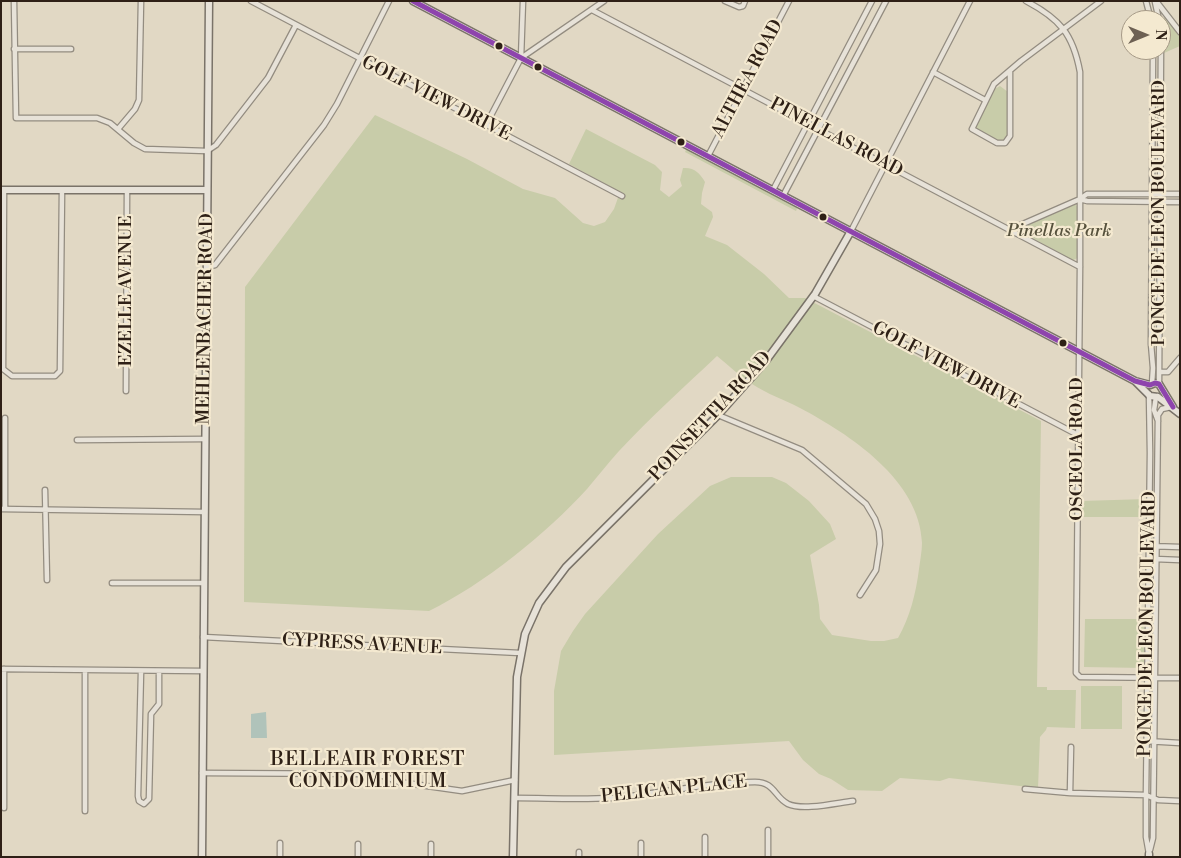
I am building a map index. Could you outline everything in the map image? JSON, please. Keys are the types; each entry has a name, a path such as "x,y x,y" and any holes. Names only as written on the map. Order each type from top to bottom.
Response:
{"street":[{"path":"14,1 16,118 97,118 106,121 134,143 145,149 207,151 216,145 268,78 296,25"},
{"path":"118,130 135,109 139,100 141,1"},
{"name":"MEHLENBACHER ROAD","path":"202,857 209,1"},
{"name":"GOLF VIEW DRIVE","path":"251,1 622,196"},
{"path":"207,268 215,265 324,125 337,104 390,1"},
{"path":"413,1 1154,391 1180,414"},
{"path":"486,125 521,58 523,1"},
{"path":"521,58 604,1"},
{"path":"725,1 739,7 743,6 745,1"},
{"name":"ALTHEA ROAD","path":"708,156 789,1"},
{"path":"774,190 872,1"},
{"path":"783,196 886,1"},
{"name":"POINSETTIA ROAD","path":"513,857 516,798 516,698 520,653 531,619 549,588 566,567 718,415 765,362 813,296 850,231 970,1"},
{"name":"OSCEOLA ROAD","path":"1026,1 1046,12 1064,29 1073,45 1080,72 1076,673 1080,677 1147,678"},
{"path":"1010,72 1010,131 1008,140 1005,143 997,144 972,128 994,84 1021,61 1101,1"},
{"path":"1155,1 1180,32"},
{"name":"PINELLAS ROAD","path":"592,10 1080,267"},
{"path":"14,49 71,50"},
{"name":"PONCE DE LEON BOULEVARD","path":"1149,855 1153,838 1154,798 1158,422 1154,410 1151,344 1154,60"},
{"name":"PONCE DE LEON BOULEVARD","path":"1149,855 1146,837 1148,559 1154,391 1158,372 1161,60"},
{"path":"933,72 985,100"},
{"path":"62,190 60,371 54,376 12,376 3,369 2,190 62,190 127,190 207,190"},
{"name":"EZELLE AVENUE","path":"126,391 127,190"},
{"path":"1009,230 1080,199 1087,194 1180,194"},
{"path":"1080,199 1086,201 1180,202"},
{"name":"GOLF VIEW DRIVE","path":"813,296 1078,435"},
{"path":"1158,372 1168,372 1180,358"},
{"path":"1158,422 1158,415 1162,409 1173,407"},
{"path":"718,415 802,450 866,504 876,519 880,531 880,544 876,570 860,595"},
{"path":"5,418 3,509 205,512"},
{"path":"77,440 205,439"},
{"path":"45,490 47,580"},
{"path":"1149,546 1180,547"},
{"path":"1148,559 1180,560"},
{"path":"112,583 203,584"},
{"name":"CYPRESS AVENUE","path":"203,637 520,653"},
{"path":"4,808 3,669 203,672"},
{"path":"85,671 85,811"},
{"path":"141,672 138,796 139,801 144,804 149,799 151,714 159,704 159,672"},
{"path":"1147,678 1180,678"},
{"path":"1146,740 1180,743"},
{"path":"1070,793 1071,747"},
{"path":"202,773 370,774 383,776 399,782 462,791 516,780"},
{"name":"PELICAN PLACE","path":"516,798 612,798 716,784 757,782 769,784 788,804 802,807 852,801"},
{"path":"1025,789 1070,793 1146,795 1154,798 1180,801"},
{"path":"768,830 768,857"},
{"path":"705,837 705,857"},
{"path":"280,843 280,857"},
{"path":"358,844 358,857"},
{"path":"431,844 431,857"},
{"path":"641,844 641,857"}],"green space":[{"path":"1171,26 1180,37 1180,46 1171,50"},
{"path":"1000,86 1008,92 1008,136 1000,142 975,128 993,90"},
{"path":"375,115 467,159 523,189 555,198 583,223 594,226 605,222 614,209 620,192 569,164 586,129 655,165 662,172 660,190 669,197 682,186 680,180 683,168 693,170 699,173 705,182 701,204 712,212 713,217 705,236 727,245 764,274 789,298 805,298 1041,421 1037,687 1047,687 1047,690 1076,690 1075,728 1047,727 1040,737 1038,788 949,778 940,781 900,778 882,791 848,790 819,774 803,760 789,741 554,755 554,691 561,651 573,631 585,614 658,534 710,486 731,477 772,477 786,483 809,501 830,524 836,539 810,555 820,619 832,635 884,641 898,638 906,622 916,587 922,543 918,520 909,499 895,479 879,462 839,431 800,408 758,388 717,356 631,439 587,489 553,523 513,557 471,587 429,611 244,602 245,287"},
{"path":"687,148 798,206 796,211 685,152"},
{"name":"Pinellas Park","path":"1074,205 1078,208 1078,257 1076,259 1073,260 1021,232 1023,227"},
{"path":"1147,499 1147,517 1081,517 1081,501"},
{"path":"1085,619 1144,619 1144,668 1084,667"},
{"path":"1081,686 1122,686 1122,729 1081,729"}],"shaded area":[{"path":"266,712 267,738 251,738 251,714"}],"transit line":[{"path":"413,1 1135,381 1150,385 1159,384 1173,407"}],"district":[{"name":"BELLEAIR FOREST CONDOMINIUM","path":"368,771"}]}
